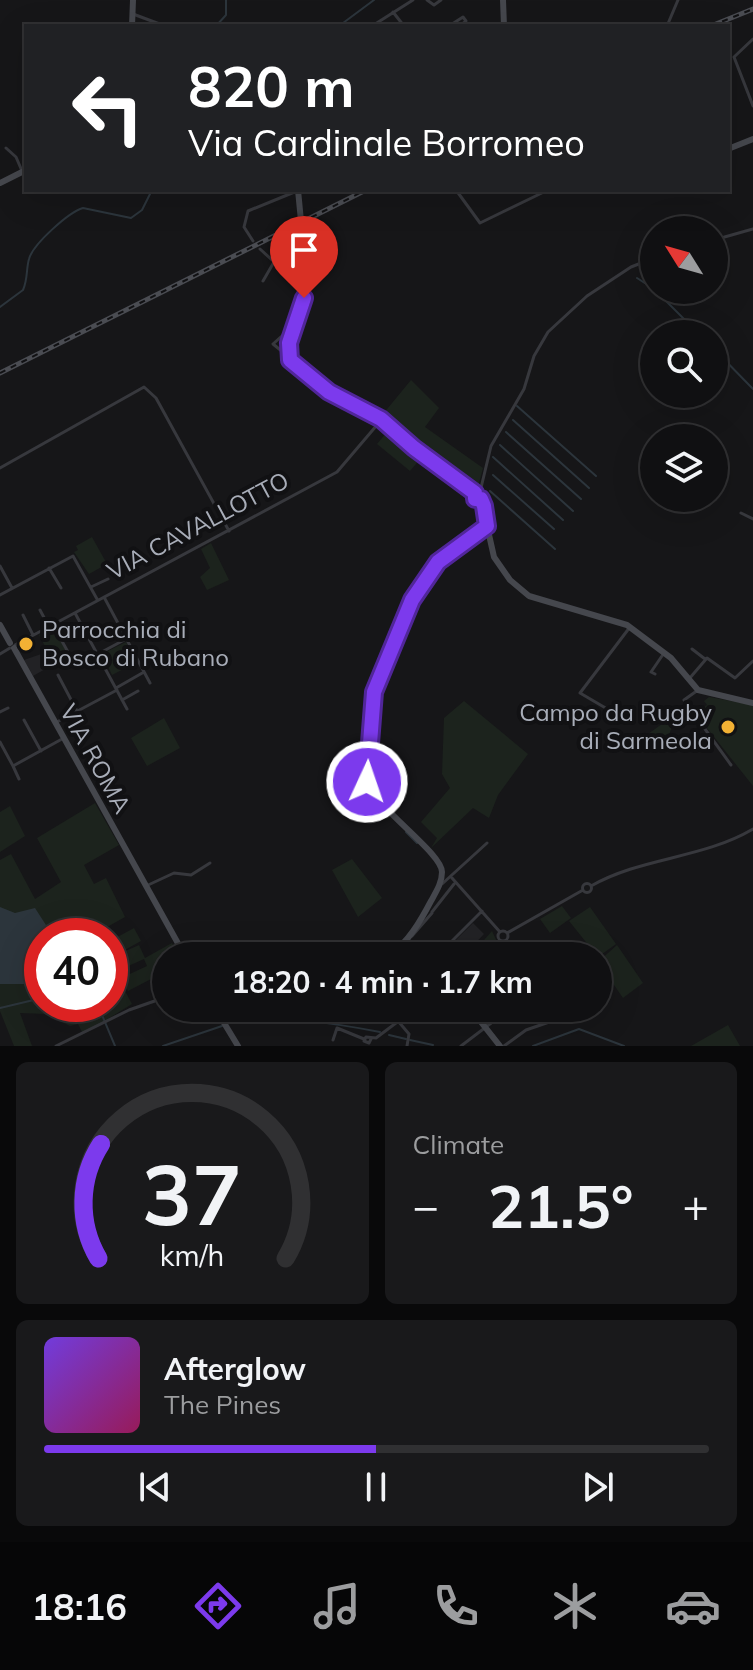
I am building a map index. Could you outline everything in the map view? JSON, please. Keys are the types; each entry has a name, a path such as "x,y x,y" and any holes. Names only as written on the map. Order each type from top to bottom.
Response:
{"street":[{"path":"132,24 133,0"},
{"path":"375,24 413,0"},
{"path":"427,0 434,5 441,0"},
{"path":"503,0 504,24"},
{"path":"668,24 678,0"},
{"path":"393,12 402,24"},
{"path":"133,14 160,24"},
{"path":"452,24 463,17 466,21 462,24"},
{"path":"753,39 734,57 753,106"},
{"path":"730,148 753,139"},
{"path":"0,183 24,170 6,148"},
{"path":"253,241 244,226 248,211 296,192"},
{"path":"289,357 293,326 311,270 298,192"},
{"path":"457,192 480,223 544,192"},
{"path":"728,236 753,229"},
{"path":"260,249 293,279 304,298"},
{"path":"263,281 274,262"},
{"path":"640,263 587,296 548,332 534,356 524,389 491,446 479,495 498,564 529,596 630,627 664,653 698,690 753,703"},
{"path":"293,326 273,342 276,350 289,357 329,392 379,422 479,495"},
{"path":"0,468 56,439 136,388 144,387 156,398 229,531"},
{"name":"VIA CAVALLOTTO","path":"0,654 337,472 379,422"},
{"path":"741,513 753,519"},
{"path":"439,886 441,862 411,836 369,789 365,769 371,709 378,677 422,581 438,562 487,526"},
{"path":"0,595 73,556 98,600"},
{"path":"0,566 12,588"},
{"path":"49,568 61,588"},
{"path":"91,587 108,579"},
{"path":"104,597 150,683"},
{"path":"40,610 68,652"},
{"path":"75,613 127,709"},
{"path":"23,615 33,635"},
{"name":"VIA ROMA","path":"0,625 177,942"},
{"path":"609,710 580,693 630,627"},
{"path":"98,654 126,639"},
{"path":"692,649 737,678 753,661"},
{"path":"655,674 651,672 664,653"},
{"path":"688,680 705,659"},
{"path":"55,723 144,672"},
{"path":"58,675 77,711"},
{"path":"698,690 684,700 731,765"},
{"path":"122,700 138,691"},
{"path":"0,712 8,708"},
{"path":"24,720 41,751"},
{"path":"13,766 63,738"},
{"path":"0,742 19,779"},
{"path":"500,932 499,939 503,941 507,933 583,890 590,892 591,886 631,867 721,846 753,829"},
{"path":"410,939 439,886 487,843"},
{"path":"146,886 174,873 191,875 210,863"},
{"path":"452,878 500,932 507,933"},
{"path":"406,942 454,884"},
{"path":"451,942 482,911"},
{"path":"56,1046 152,1003"},
{"path":"223,1022 238,1046"},
{"path":"333,1040 337,1028 371,1042 399,1022 408,1036 407,1045"},
{"path":"482,1022 502,1046 526,1030 549,1022"},
{"path":"461,1046 491,1022"},
{"path":"466,1041 470,1046"}],"shaded area":[{"path":"411,380 439,408 425,427 483,468 478,487 475,488 387,422 383,414"},
{"path":"387,432 421,458 410,471 377,444"},
{"path":"92,537 107,564 89,574 74,552 78,550 76,546"},
{"path":"211,543 229,580 207,590 200,577 210,568 201,549"},
{"path":"53,627 70,658 55,665 39,635"},
{"path":"126,642 137,662 112,675 102,654"},
{"path":"47,652 54,664 33,676 24,660"},
{"path":"709,697 753,705 753,786 695,713 707,705 704,701"},
{"path":"464,701 528,754 498,795 489,818 473,808 431,848 437,838 421,822 450,788 442,774 444,718"},
{"path":"667,714 675,716 664,752 648,734 662,724"},
{"path":"164,718 180,748 147,766 131,738"},
{"path":"95,803 119,845 84,865 94,884 106,878 125,917 24,918 24,1013 20,1013 32,1046 14,1046 0,1011 0,860 11,854 35,899 61,882 37,838"},
{"path":"10,806 25,836 0,852 0,812"},
{"path":"352,859 382,898 358,917 332,870"},
{"path":"562,906 571,918 550,933 540,919"},
{"path":"0,907 15,913 35,908 41,918 24,918 24,984 0,984"},
{"path":"590,907 616,944 612,947 612,942 586,942 569,921"},
{"path":"473,923 484,934 476,942 454,942"},
{"path":"134,928 141,941 128,948 128,931"},
{"path":"492,931 497,942 482,942"},
{"path":"139,945 145,958 152,954 152,979 128,991 128,975 147,966 144,959 128,966 128,950"},
{"path":"617,945 643,983 623,998 612,982 612,949"},
{"path":"62,1022 103,1022 83,1034 78,1024 70,1026"},
{"path":"728,1025 740,1046 691,1046"}],"waterway":[{"path":"218,24 226,15 226,0"},
{"path":"342,24 374,0"},
{"path":"0,307 23,290 32,253 61,222 83,208 131,218 142,210 151,192"},
{"path":"669,304 685,320"},
{"path":"728,363 753,389"},
{"path":"517,406 596,476"},
{"path":"513,420 589,488"},
{"path":"506,432 581,499"},
{"path":"500,445 573,511"},
{"path":"493,457 563,520"},
{"path":"493,475 554,529"},
{"path":"490,491 555,549"},
{"path":"406,832 417,843"},
{"path":"0,1008 24,1002"},
{"path":"228,1023 261,1018 282,1019 380,1032"},
{"path":"105,1022 115,1046"},
{"path":"163,1046 222,1026"},
{"path":"533,1046 579,1029 624,1046"},
{"path":"389,1035 406,1039"},
{"path":"410,1040 433,1045"}],"railway":[{"path":"716,24 753,9"},
{"path":"0,373 362,192"}],"place":[{"name":"Parrocchia di Bosco di Rubano","path":"26,644"},
{"name":"Campo da Rugby di Sarmeola","path":"728,727"}],"route":[{"path":"304,298 289,343 288,353 293,364 338,398 381,419 383,424 475,493 474,497 481,499 484,506 487,526 480,528 438,562 422,581 412,600 374,692 365,769 367,782"}]}
